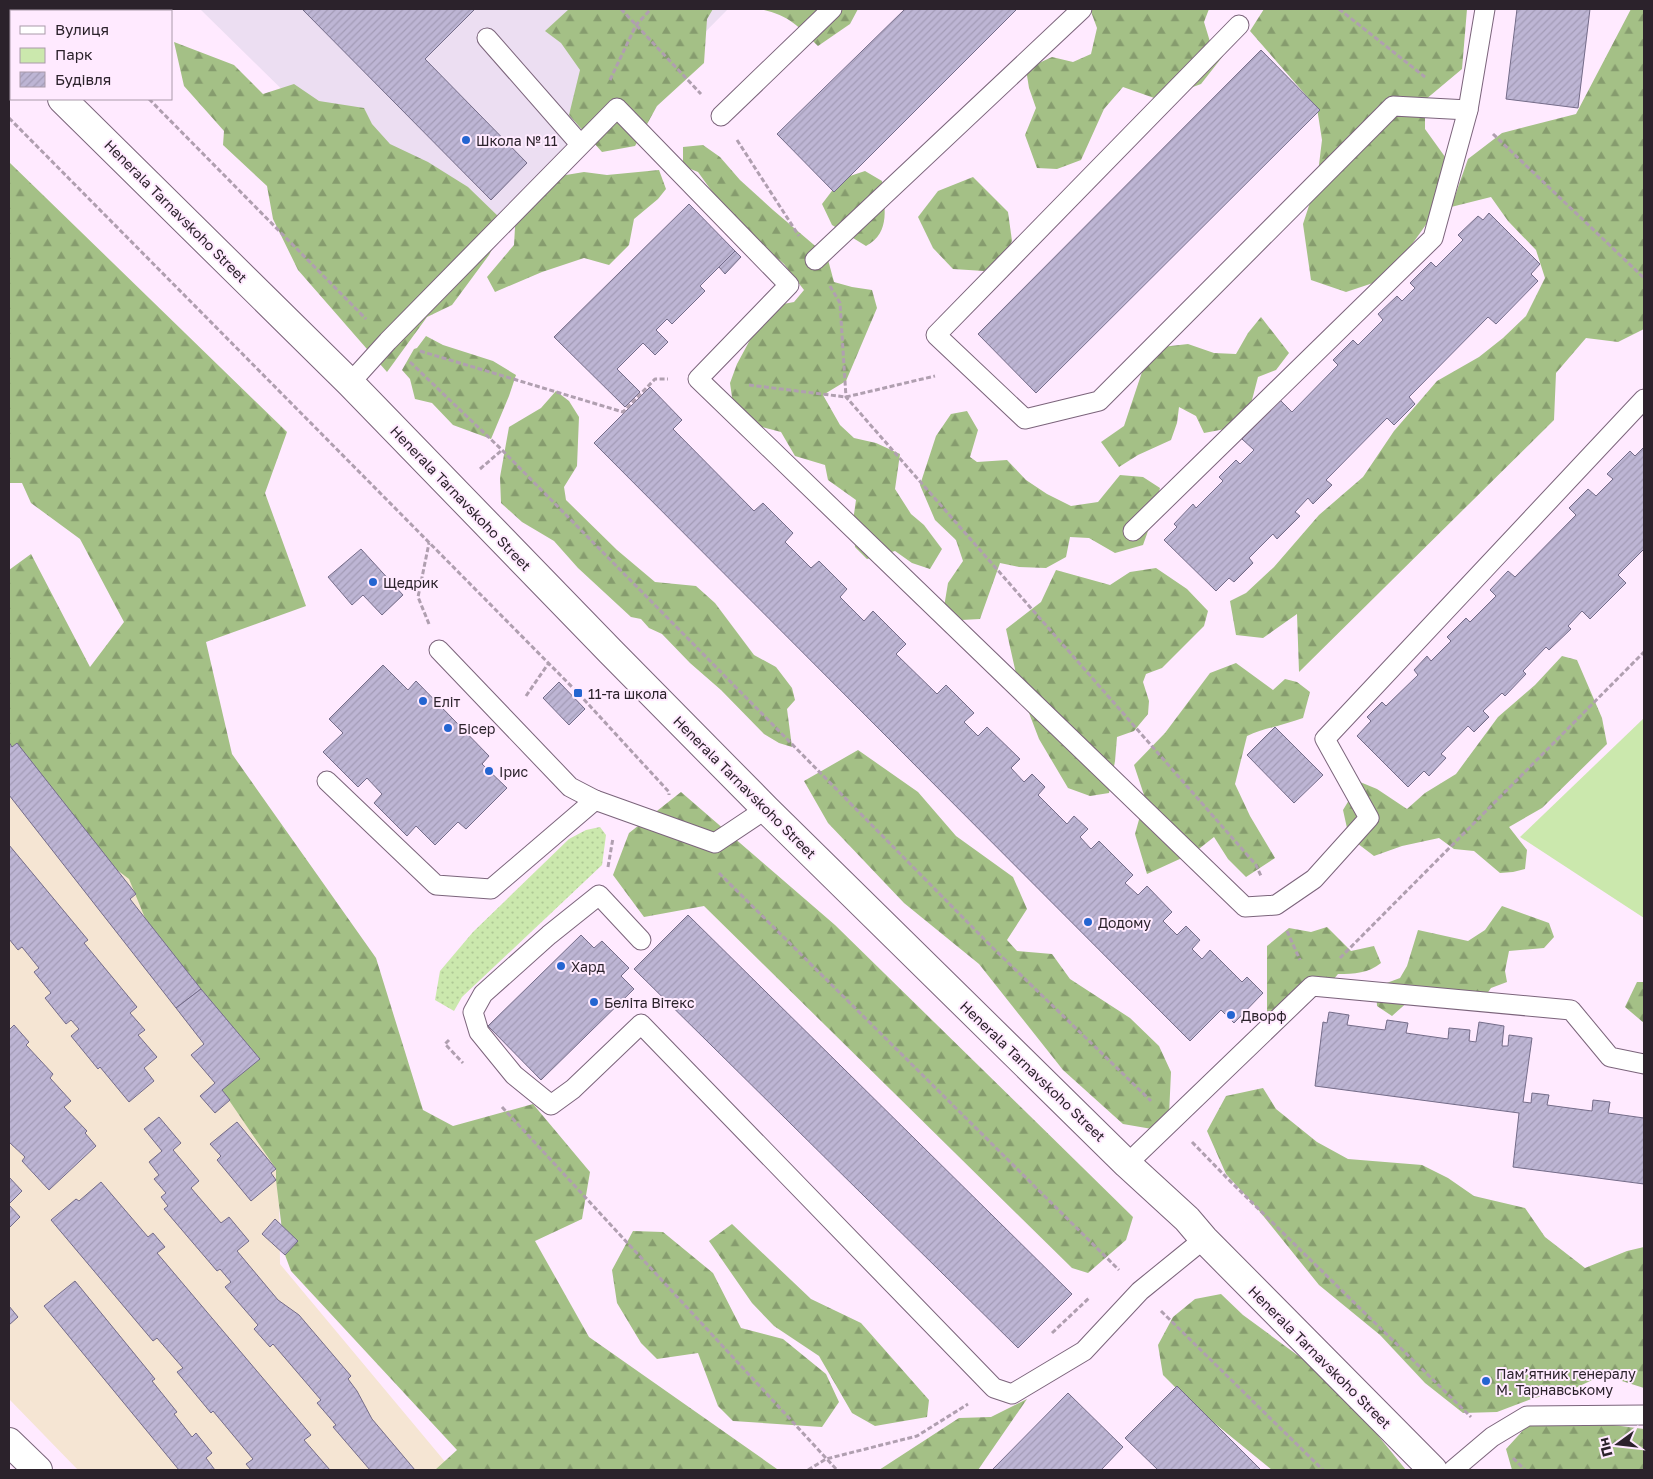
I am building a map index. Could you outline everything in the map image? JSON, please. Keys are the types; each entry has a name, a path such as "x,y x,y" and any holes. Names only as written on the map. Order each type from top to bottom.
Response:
{"main road":[{"name":"Henerala Tarnavskoho Street","path":"63,100 350,383 766,809 1127,1164 1187,1220 1432,1470"},
{"path":"9,1442 38,1470"}],"lane":[{"path":"721,116 832,9"},
{"path":"815,260 1082,9"},
{"path":"1133,531 1433,238 1468,110 1485,9"},
{"path":"1239,24 936,334 1025,419 1099,401 1393,106 1468,110"},
{"path":"487,38 580,144"},
{"path":"350,383 388,341 617,108 789,285 698,379 1245,906 1276,905 1314,879 1369,818 1325,739 1644,399"},
{"path":"439,650 570,787 595,800 715,843 766,809"},
{"path":"328,780 436,885 490,888 595,800"},
{"path":"641,940 599,895 549,935 483,994 473,1012 479,1032 514,1075 551,1105 573,1089 641,1024 994,1388 1012,1394 1084,1351 1140,1291 1204,1239"},
{"path":"1127,1164 1312,986 1571,1010 1610,1057 1644,1064"},
{"path":"1453,1470 1492,1437 1527,1416 1644,1415"}],"path":[{"path":"621,9 721,116 815,260 840,303 846,397 1256,865 1312,986 1644,652"},
{"path":"608,84 636,25 651,9"},
{"path":"1339,9 1468,110 1644,278"},
{"path":"151,100 388,341 502,450 985,940 1171,1120 1227,1178 1525,1470"},
{"path":"9,118 584,700 669,792 675,829"},
{"path":"475,473 502,450"},
{"path":"430,543 418,596 439,650"},
{"path":"508,722 548,664"},
{"path":"599,895 608,868 617,808"},
{"path":"716,869 1140,1291 1323,1470"},
{"path":"466,1067 445,1044 473,1012"},
{"path":"499,1103 837,1470"}],"shaded area":[{"name":"Школа № 11","path":"200,9 728,9 468,272"},
{"path":"9,702 277,1050 280,1264 452,1470 78,1470 9,1399"}],"green space":[{"path":"569,9 713,9 707,19 704,63 657,106 635,146 602,152 569,115 580,70 561,43 545,31"},
{"path":"760,9 858,9 850,24 818,46 786,18"},
{"path":"1090,9 1209,9 1204,22 1211,45 1223,56 1201,84 1157,99 1123,87 1104,109 1081,160 1057,169 1037,168 1025,135 1036,108 1029,88 1026,69 1052,57 1073,62 1091,54 1097,28"},
{"path":"1264,9 1467,9 1462,69 1425,100 1425,129 1448,161 1430,219 1388,278 1346,292 1311,280 1303,224 1317,181 1322,140 1317,108 1250,31"},
{"path":"1631,9 1644,9 1644,329 1618,342 1586,338 1556,373 1554,420 1299,672 1297,614 1263,638 1236,635 1230,601 1246,593 1274,567 1319,515 1363,477 1394,431 1437,381 1479,357 1526,316 1545,278 1536,250 1508,221 1491,197 1451,207 1468,159 1502,133 1576,114"},
{"path":"174,42 234,65 263,94 294,84 319,101 364,108 372,124 390,144 428,162 468,187 502,220 501,233 489,255 452,305 427,317 387,372 298,270 273,219 267,186 223,145 224,131 184,86"},
{"path":"703,145 720,157 740,180 827,256 834,282 872,290 877,308 846,381 823,395 840,425 854,438 876,443 900,454 895,489 911,514 924,525 942,549 930,569 912,563 895,551 867,559 855,547 853,521 856,500 828,480 825,465 795,456 781,432 735,418 730,383 737,364 751,338 778,305 794,302 804,290 784,264 755,239 716,197 698,172 683,166 683,147"},
{"path":"9,162 287,432 265,493 306,606 206,642 232,754 376,958 423,1110 453,1126 533,1104 590,1172 582,1219 535,1241 589,1337 776,1470 435,1470 457,1450 291,1271 285,1255 276,1169 222,1090 204,1044 145,918 129,879 9,788 9,570 31,554 90,667 124,622 80,539 31,503 22,483 9,483"},
{"path":"659,170 666,189 658,199 634,219 629,245 609,265 584,258 542,272 495,292 487,277 514,245 516,210 554,177 584,172 607,175"},
{"path":"865,171 882,181 885,209 883,226 880,233 866,246 832,225 822,204 841,179"},
{"path":"973,177 1008,212 1012,241 1003,260 984,271 953,269 933,248 918,217 938,191"},
{"path":"1261,317 1289,353 1276,370 1258,377 1247,419 1225,429 1204,433 1196,416 1179,407 1177,423 1171,440 1138,455 1119,467 1101,442 1124,426 1144,366 1162,347 1188,344 1214,353 1236,354 1248,333"},
{"path":"426,336 443,345 493,361 516,375 491,439 453,425 432,403 415,399 410,379 402,370 414,349 417,348"},
{"path":"556,391 569,401 579,417 577,466 564,487 566,500 617,550 655,582 696,586 715,603 754,655 776,667 792,688 795,700 787,709 792,747 779,743 764,734 662,634 649,628 641,619 631,617 578,568 554,541 522,522 501,503 500,477 509,427 541,408"},
{"path":"967,411 978,430 970,457 977,462 1007,460 1026,480 1047,494 1071,506 1098,502 1120,475 1143,477 1160,488 1153,517 1143,545 1115,553 1089,538 1070,537 1066,557 1046,568 1019,567 1000,563 980,619 961,620 944,607 948,583 963,561 956,540 935,520 920,485 936,436 951,414"},
{"path":"1156,568 1187,589 1208,611 1204,626 1162,668 1146,674 1143,682 1149,701 1148,714 1134,731 1117,737 1109,793 1090,796 1068,788 1039,739 1019,687 1006,629 1041,602 1056,570 1110,585 1130,572"},
{"path":"1562,656 1577,660 1602,718 1607,744 1542,808 1509,827 1527,850 1525,869 1500,873 1474,851 1454,849 1439,838 1402,846 1374,856 1349,837 1343,810 1360,782 1377,789 1407,809 1425,793 1456,774 1498,717 1535,685"},
{"path":"1236,663 1273,690 1285,679 1297,682 1310,692 1303,718 1247,736 1235,784 1250,816 1275,858 1246,877 1228,859 1214,837 1195,852 1147,874 1135,834 1145,798 1134,765 1165,733 1210,673"},
{"path":"1644,718 1644,918 1520,837"},
{"path":"858,750 918,792 956,836 1013,877 1027,909 1007,940 1017,951 1052,954 1070,979 1130,1018 1159,1046 1171,1072 1169,1115 1152,1129 1123,1124 1063,1070 979,964 904,903 828,823 804,781"},
{"path":"681,792 835,925 1133,1217 1126,1240 1088,1273 1072,1268 704,906 644,917 613,875 629,833"},
{"path":"600,827 606,835 602,865 462,997 454,1011 435,1000 440,971 473,932 569,839 586,830"},
{"path":"1502,906 1549,923 1554,937 1544,948 1509,951 1505,971 1507,982 1491,988 1479,1005 1411,999 1392,1016 1377,1006 1376,987 1400,978 1407,966 1418,930 1468,941 1485,930"},
{"path":"1327,927 1351,951 1374,946 1381,963 1361,972 1338,974 1322,993 1280,1020 1267,1012 1267,946 1289,928 1311,932"},
{"path":"1637,982 1644,982 1644,1023 1625,1007"},
{"path":"1263,1088 1276,1109 1317,1142 1348,1159 1422,1165 1448,1178 1474,1196 1525,1208 1545,1237 1585,1268 1627,1251 1644,1247 1644,1388 1603,1375 1571,1390 1534,1398 1497,1412 1463,1413 1425,1383 1380,1335 1319,1285 1256,1207 1226,1174 1207,1131 1226,1096"},
{"path":"732,1224 811,1299 861,1323 929,1400 927,1417 875,1426 852,1413 819,1356 774,1326 752,1303 709,1241"},
{"path":"633,1231 663,1232 713,1273 741,1328 783,1339 826,1374 839,1402 822,1427 733,1421 718,1406 698,1353 657,1359 641,1343 617,1303 612,1270"},
{"path":"1221,1294 1243,1315 1315,1368 1359,1412 1406,1470 1272,1470 1196,1408 1163,1375 1158,1345 1173,1317 1195,1299"},
{"path":"1027,1399 978,1470 879,1470 959,1418 991,1417"},
{"path":"1570,1417 1644,1429 1644,1470 1512,1470 1506,1449 1527,1426"}],"building":[{"path":"302,9 475,9 425,59 527,163 491,200"},
{"path":"905,9 1017,9 834,192 777,134"},
{"path":"1517,9 1590,9 1578,108 1506,99"},
{"path":"1261,50 1320,110 1036,393 978,334"},
{"path":"689,204 735,251 700,286 705,291 672,324 667,319 656,330 668,342 655,355 643,343 617,369 640,392 625,407 554,337"},
{"path":"1489,213 1540,264 1531,274 1538,281 1496,324 1488,317 1409,397 1415,404 1394,425 1387,418 1326,480 1332,485 1313,504 1308,498 1295,512 1300,516 1277,539 1273,534 1249,558 1253,563 1234,582 1229,578 1216,591 1164,540 1177,527 1174,524 1193,504 1196,508 1223,481 1219,477 1236,460 1240,464 1254,450 1242,439 1280,400 1292,412 1338,365 1333,360 1353,340 1358,345 1383,320 1378,314 1397,296 1402,301 1415,288 1410,283 1431,262 1436,267 1463,240 1458,235 1478,216 1483,220"},
{"path":"735,251 741,257 725,274 719,267"},
{"path":"650,387 682,420 673,429 754,511 763,503 793,533 785,542 811,568 819,561 847,589 840,597 864,621 873,611 906,644 896,654 937,694 946,685 974,713 964,722 978,736 987,727 1020,759 1011,768 1024,782 1032,774 1045,787 1038,795 1067,824 1074,816 1088,829 1080,837 1091,849 1099,841 1133,875 1125,883 1138,895 1147,886 1172,912 1163,921 1177,935 1186,926 1200,940 1192,949 1202,959 1210,950 1242,982 1247,977 1263,993 1234,1023 1221,1010 1190,1041 594,443"},
{"path":"1644,447 1644,549 1618,575 1626,583 1590,619 1582,611 1568,626 1571,629 1549,650 1546,647 1523,671 1526,674 1505,696 1502,693 1483,711 1489,717 1474,732 1468,726 1441,754 1446,758 1429,776 1424,771 1408,787 1357,736 1371,721 1367,717 1382,702 1386,706 1418,675 1414,670 1427,656 1431,661 1451,641 1447,637 1466,618 1470,622 1496,596 1490,590 1508,571 1515,577 1576,515 1569,508 1588,489 1596,496 1613,479 1607,474 1630,451 1635,456"},
{"path":"361,549 403,595 382,615 363,595 352,605 328,577"},
{"path":"383,665 408,690 416,681 489,756 482,764 507,788 466,829 458,822 435,845 416,826 407,836 374,803 382,794 367,778 358,787 323,752 343,733 329,719"},
{"path":"559,682 585,709 569,725 543,698"},
{"path":"1275,727 1323,775 1294,803 1247,755"},
{"path":"9,742 12,747 17,743 136,894 130,899 201,989 176,1008 9,795"},
{"path":"9,845 88,940 84,943 137,1007 130,1013 145,1030 138,1035 157,1057 144,1068 154,1081 129,1102 100,1067 98,1069 71,1036 79,1029 71,1020 66,1024 45,998 51,993 34,972 39,968 22,947 18,950 9,939"},
{"path":"688,915 1072,1294 1018,1348 634,969"},
{"path":"581,935 594,948 602,941 629,968 621,976 634,989 541,1080 488,1026"},
{"path":"201,989 260,1059 222,1090 230,1100 215,1113 200,1096 215,1083 191,1055 204,1044 176,1008"},
{"path":"1329,1012 1349,1015 1347,1025 1385,1030 1387,1020 1408,1023 1406,1033 1448,1039 1449,1028 1470,1030 1469,1041 1476,1042 1479,1022 1504,1026 1502,1046 1508,1046 1509,1035 1532,1038 1523,1102 1531,1103 1532,1093 1549,1095 1547,1105 1592,1111 1593,1100 1610,1102 1608,1113 1644,1118 1644,1184 1513,1167 1519,1113 1315,1086 1323,1022 1327,1023"},
{"path":"14,1025 29,1042 26,1045 53,1074 50,1078 71,1101 64,1107 87,1131 85,1133 96,1146 49,1190 22,1161 25,1157 9,1142 9,1030"},
{"path":"159,1117 181,1143 173,1150 199,1181 191,1188 221,1223 229,1217 249,1241 237,1251 278,1300 299,1315 351,1376 348,1379 357,1391 372,1419 415,1470 370,1470 333,1427 336,1425 317,1403 321,1400 273,1344 270,1347 254,1329 258,1325 225,1287 231,1282 220,1269 217,1271 164,1209 168,1206 161,1197 166,1193 154,1179 159,1175 149,1162 162,1151 144,1129"},
{"path":"237,1122 276,1169 271,1173 276,1180 251,1201 217,1160 221,1156 210,1144"},
{"path":"9,1177 22,1191 9,1204"},
{"path":"101,1182 148,1237 153,1233 165,1247 157,1253 311,1435 304,1440 330,1470 251,1470 246,1464 253,1459 177,1372 183,1368 157,1338 153,1341 51,1220 76,1199 79,1201"},
{"path":"9,1205 20,1217 9,1228"},
{"path":"275,1219 298,1241 285,1255 262,1234"},
{"path":"75,1281 155,1379 152,1381 177,1412 174,1414 192,1437 196,1433 212,1453 206,1458 215,1470 179,1470 44,1306"},
{"path":"9,1306 18,1317 9,1325"},
{"path":"1177,1386 1261,1470 1158,1470 1125,1438"},
{"path":"1068,1393 1123,1447 1101,1470 992,1470"}],"place":[{"name":"Школа № 11","path":"466,140"},
{"name":"Щедрик","path":"373,582"},
{"name":"11-та школа","path":"578,693"},
{"name":"Еліт","path":"423,701"},
{"name":"Бісер","path":"448,728"},
{"name":"Ірис","path":"489,771"},
{"name":"Додому","path":"1088,922"},
{"name":"Хард","path":"561,966"},
{"name":"Беліта Вітекс","path":"594,1002"},
{"name":"Дворф","path":"1231,1015"},
{"name":"Пам’ятник генералу М. Тарнавському","path":"1486,1381"}]}
